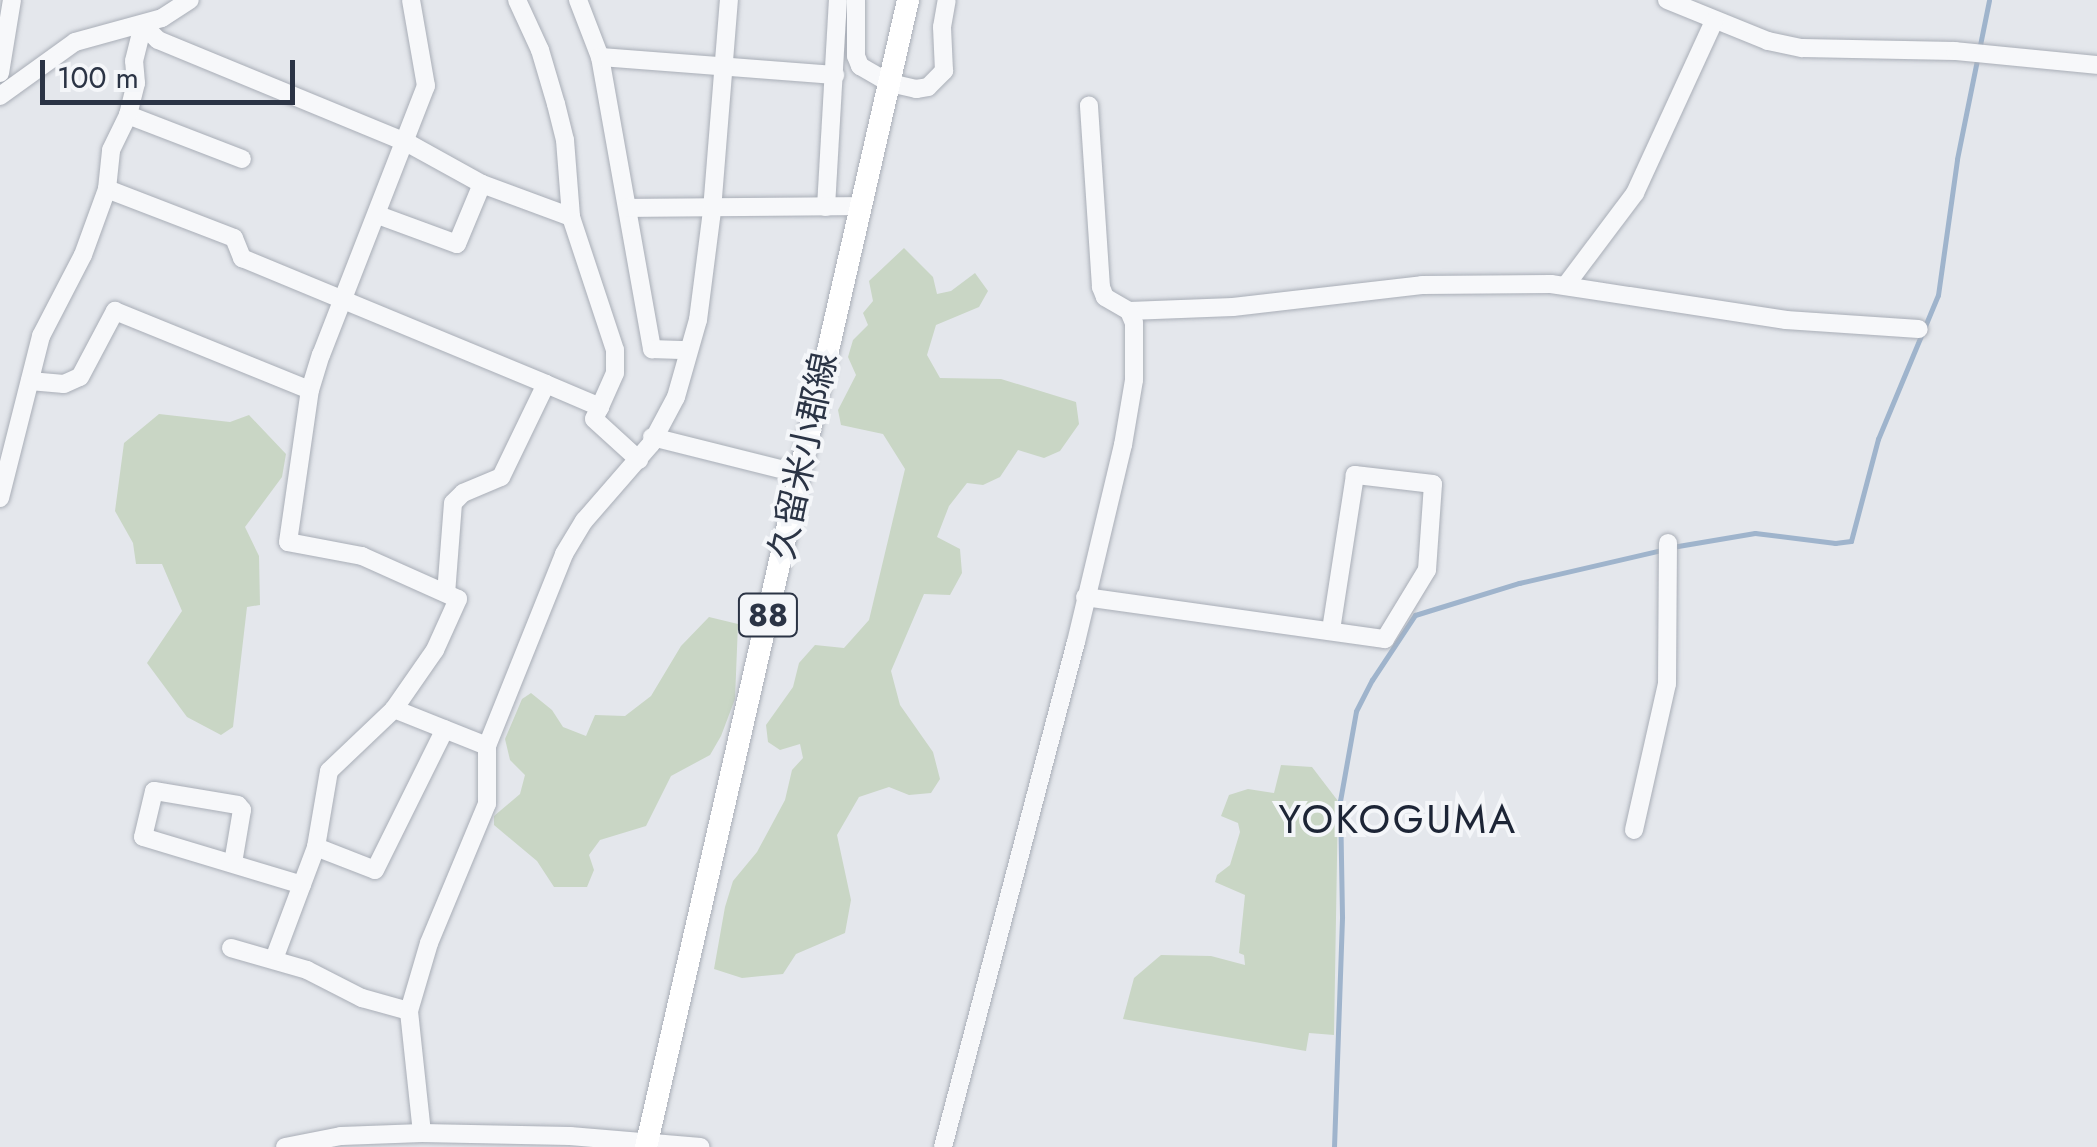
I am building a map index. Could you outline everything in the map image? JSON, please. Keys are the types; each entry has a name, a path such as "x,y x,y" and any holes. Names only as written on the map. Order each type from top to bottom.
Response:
{"main road":[{"name":"久留米小郡線","path":"647,1144 908,0"}],"street":[{"path":"0,72 12,0"},
{"path":"0,96 75,42 143,25 190,0"},
{"path":"274,959 316,847 330,771 394,709 435,650 458,599 362,556 288,542 310,390 426,86 411,0"},
{"path":"517,0 540,50 566,140 571,217 616,361 594,419 639,460"},
{"path":"578,0 600,58 652,349 687,350"},
{"path":"422,1133 409,1010 429,943 487,804 487,746 564,554 584,520 639,460 676,397 698,320 712,210 729,0"},
{"path":"826,207 838,0"},
{"path":"856,0 857,62 890,84 904,88 928,86 944,71 942,27 947,0"},
{"path":"1667,0 1714,22 1802,48 1956,51 2097,64"},
{"path":"1566,285 1635,194 1714,22"},
{"path":"0,498 8,437 42,336 83,255 107,188 111,150 128,116 143,25"},
{"path":"143,25 158,40 406,142 482,184 571,217"},
{"path":"600,58 726,64 835,75"},
{"path":"943,1147 1124,444 1134,380 1134,323 1129,311 1106,296 1101,287 1089,105"},
{"path":"128,116 242,159"},
{"path":"378,215 457,244 482,184"},
{"path":"107,188 234,238 242,258 600,406"},
{"path":"628,208 860,206"},
{"path":"1129,311 1232,307 1422,285 1566,285 1786,320 1919,329"},
{"path":"30,381 64,384 80,377 114,311 310,390"},
{"path":"446,593 452,503 463,493 501,478 546,384"},
{"path":"652,438 800,474"},
{"path":"1085,597 1385,639 1427,570 1433,484 1355,475 1332,630"},
{"path":"1634,830 1667,684 1668,542"},
{"path":"394,709 487,746"},
{"path":"316,847 375,870 445,730"},
{"path":"234,863 242,810 238,805 154,791 143,837 302,885"},
{"path":"231,948 274,959 362,998 409,1010"},
{"path":"285,1147 341,1136 422,1133 468,1141 701,1147"}],"green space":[{"path":"904,248 933,277 937,294 951,291 975,273 988,291 979,307 936,325 927,355 940,378 1001,379 1076,402 1079,424 1060,451 1044,458 1018,450 1000,477 983,485 967,483 949,506 937,537 960,549 962,573 950,595 924,594 891,671 900,705 933,752 940,779 931,793 909,795 889,787 859,797 837,835 851,900 845,933 796,954 783,974 742,978 714,969 725,907 733,881 757,852 785,800 792,770 803,758 800,744 780,750 768,742 766,725 793,687 799,663 815,645 844,648 869,620 905,469 883,434 841,425 838,410 856,375 848,357 853,340 868,325 863,313 873,301 869,281"},
{"path":"159,414 230,422 249,415 286,454 282,477 245,527 259,556 260,605 247,607 233,727 221,735 187,717 147,663 182,611 162,564 136,564 133,543 115,511 124,443"},
{"path":"709,617 738,624 735,699 721,736 710,755 671,776 646,826 600,840 589,855 594,870 587,887 554,887 537,861 494,825 494,816 520,794 525,775 510,760 505,739 522,699 531,693 552,710 563,727 586,736 595,715 625,716 651,696 681,646"},
{"path":"1281,765 1312,767 1338,801 1334,1035 1309,1033 1306,1051 1123,1019 1134,978 1161,955 1211,956 1245,965 1244,955 1239,953 1245,895 1215,882 1217,875 1230,865 1240,832 1238,823 1221,816 1229,795 1248,789 1274,793"}],"waterway":[{"path":"1672,547 1755,533 1835,543 1851,541 1878,439 1938,295 1957,159 1989,0"},
{"path":"1334,1147 1342,916 1340,801 1356,711 1372,680 1415,615 1519,583 1662,550"}],"district":[{"name":"YOKOGUMA","path":"1398,819"}]}
